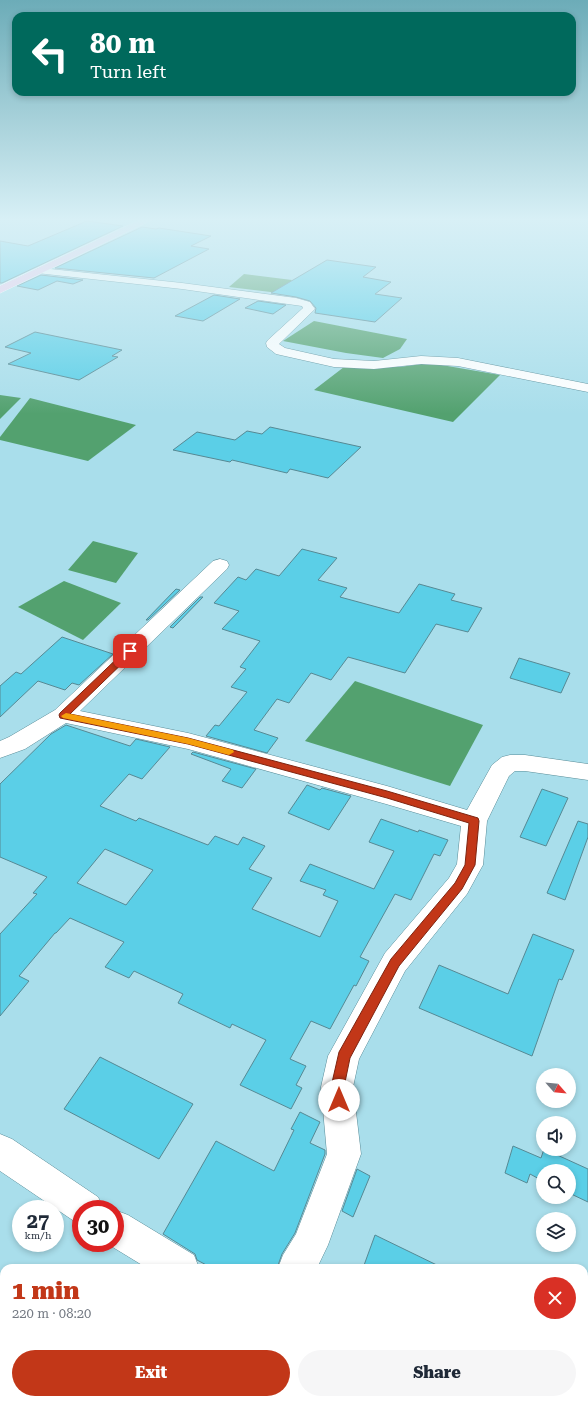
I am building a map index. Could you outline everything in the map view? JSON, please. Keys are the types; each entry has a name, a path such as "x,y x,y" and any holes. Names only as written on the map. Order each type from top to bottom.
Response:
{"main road":[{"path":"0,290 14,284"}],"street":[{"path":"160,284 296,301 306,304 309,309 272,343 273,347 281,351 334,363 374,365 437,360 458,362 588,388"},
{"path":"0,750 17,743 63,715 220,565"},
{"path":"63,715 188,741 387,795 474,821"},
{"path":"298,1264 310,1244 344,1154 337,1087 344,1056 395,962 458,886 470,865 474,821 500,771 510,763 525,763 588,772"},
{"path":"0,1151 73,1200"},
{"path":"124,1233 174,1264"}],"shaded area":[{"path":"233,284 288,284 279,293 229,287"},
{"path":"314,321 407,339 400,349 383,358 346,353 283,341"},
{"path":"430,363 500,375 453,422 314,390 344,367 399,367"},
{"path":"0,395 21,398 0,419"},
{"path":"30,398 136,425 88,461 0,440 0,437"},
{"path":"93,541 138,553 116,583 68,570"},
{"path":"64,581 121,603 83,640 18,607"},
{"path":"355,681 483,725 450,786 305,741"}],"building":[{"path":"22,284 52,284 38,290 17,286"},
{"path":"287,284 389,284 375,294 402,298 375,322 315,313 316,308 310,301 271,293"},
{"path":"214,295 240,299 203,321 175,316"},
{"path":"258,301 286,305 273,314 245,308"},
{"path":"35,332 122,350 112,356 118,357 79,380 8,364 31,353 5,347"},
{"path":"270,427 361,447 328,478 290,469 287,473 232,460 230,462 173,450 197,432 235,440 247,431 262,434"},
{"path":"302,549 337,558 318,580 347,588 340,597 399,613 419,584 455,594 451,600 482,608 468,632 436,624 405,673 348,657 331,680 311,673 289,703 277,699 254,730 278,738 267,753 206,736 215,725 219,726 247,692 231,687 246,669 240,667 260,641 222,629 239,611 214,603 238,577 246,580 256,569 279,576"},
{"path":"176,589 180,590 148,620 146,620"},
{"path":"200,597 203,597 173,628 170,627"},
{"path":"62,637 113,654 79,685 72,683 65,690 38,681 0,717 0,686 16,672 21,674"},
{"path":"519,658 570,673 561,693 510,678"},
{"path":"66,725 130,746 136,739 170,747 142,779 129,774 100,806 136,821 139,818 208,845 215,836 238,845 243,837 265,846 249,869 272,878 252,909 320,937 338,901 323,895 326,890 300,881 310,864 374,889 394,851 369,842 381,819 418,832 419,830 448,840 440,856 434,854 411,900 395,894 360,957 369,961 330,1029 311,1021 290,1059 306,1066 296,1085 302,1088 291,1109 240,1085 266,1040 232,1024 230,1028 178,1003 183,994 134,971 129,978 105,967 124,942 70,918 55,933 19,976 29,981 0,1016 0,934 37,894 33,893 47,877 0,857 0,784 51,734","holes":["105,849 153,870 126,905 77,883"]},
{"path":"193,752 256,769 242,788 222,781 231,769 191,754"},
{"path":"307,785 320,790 322,788 351,796 329,830 288,813"},
{"path":"542,789 568,798 546,846 520,837"},
{"path":"578,821 588,824 588,837 565,900 547,893"},
{"path":"533,934 574,950 562,980 559,979 532,1056 419,1008 439,965 508,994"},
{"path":"100,1057 193,1104 159,1159 64,1109"},
{"path":"300,1112 320,1122 310,1143 325,1150 325,1154 295,1233 282,1254 278,1264 204,1264 197,1260 195,1254 163,1234 216,1141 274,1171 294,1130 291,1129"},
{"path":"513,1146 541,1158 542,1156 559,1156 588,1169 588,1202 576,1196 576,1164 536,1164 536,1177 530,1174 527,1183 505,1173"},
{"path":"357,1169 370,1176 353,1217 342,1211"},
{"path":"375,1235 435,1264 364,1264"}],"slow traffic":[{"path":"66,716 188,741 229,752"}],"route":[{"path":"130,651 63,715 188,741 387,795 474,821 470,865 458,886 395,962 344,1056 337,1087 339,1100"}]}
